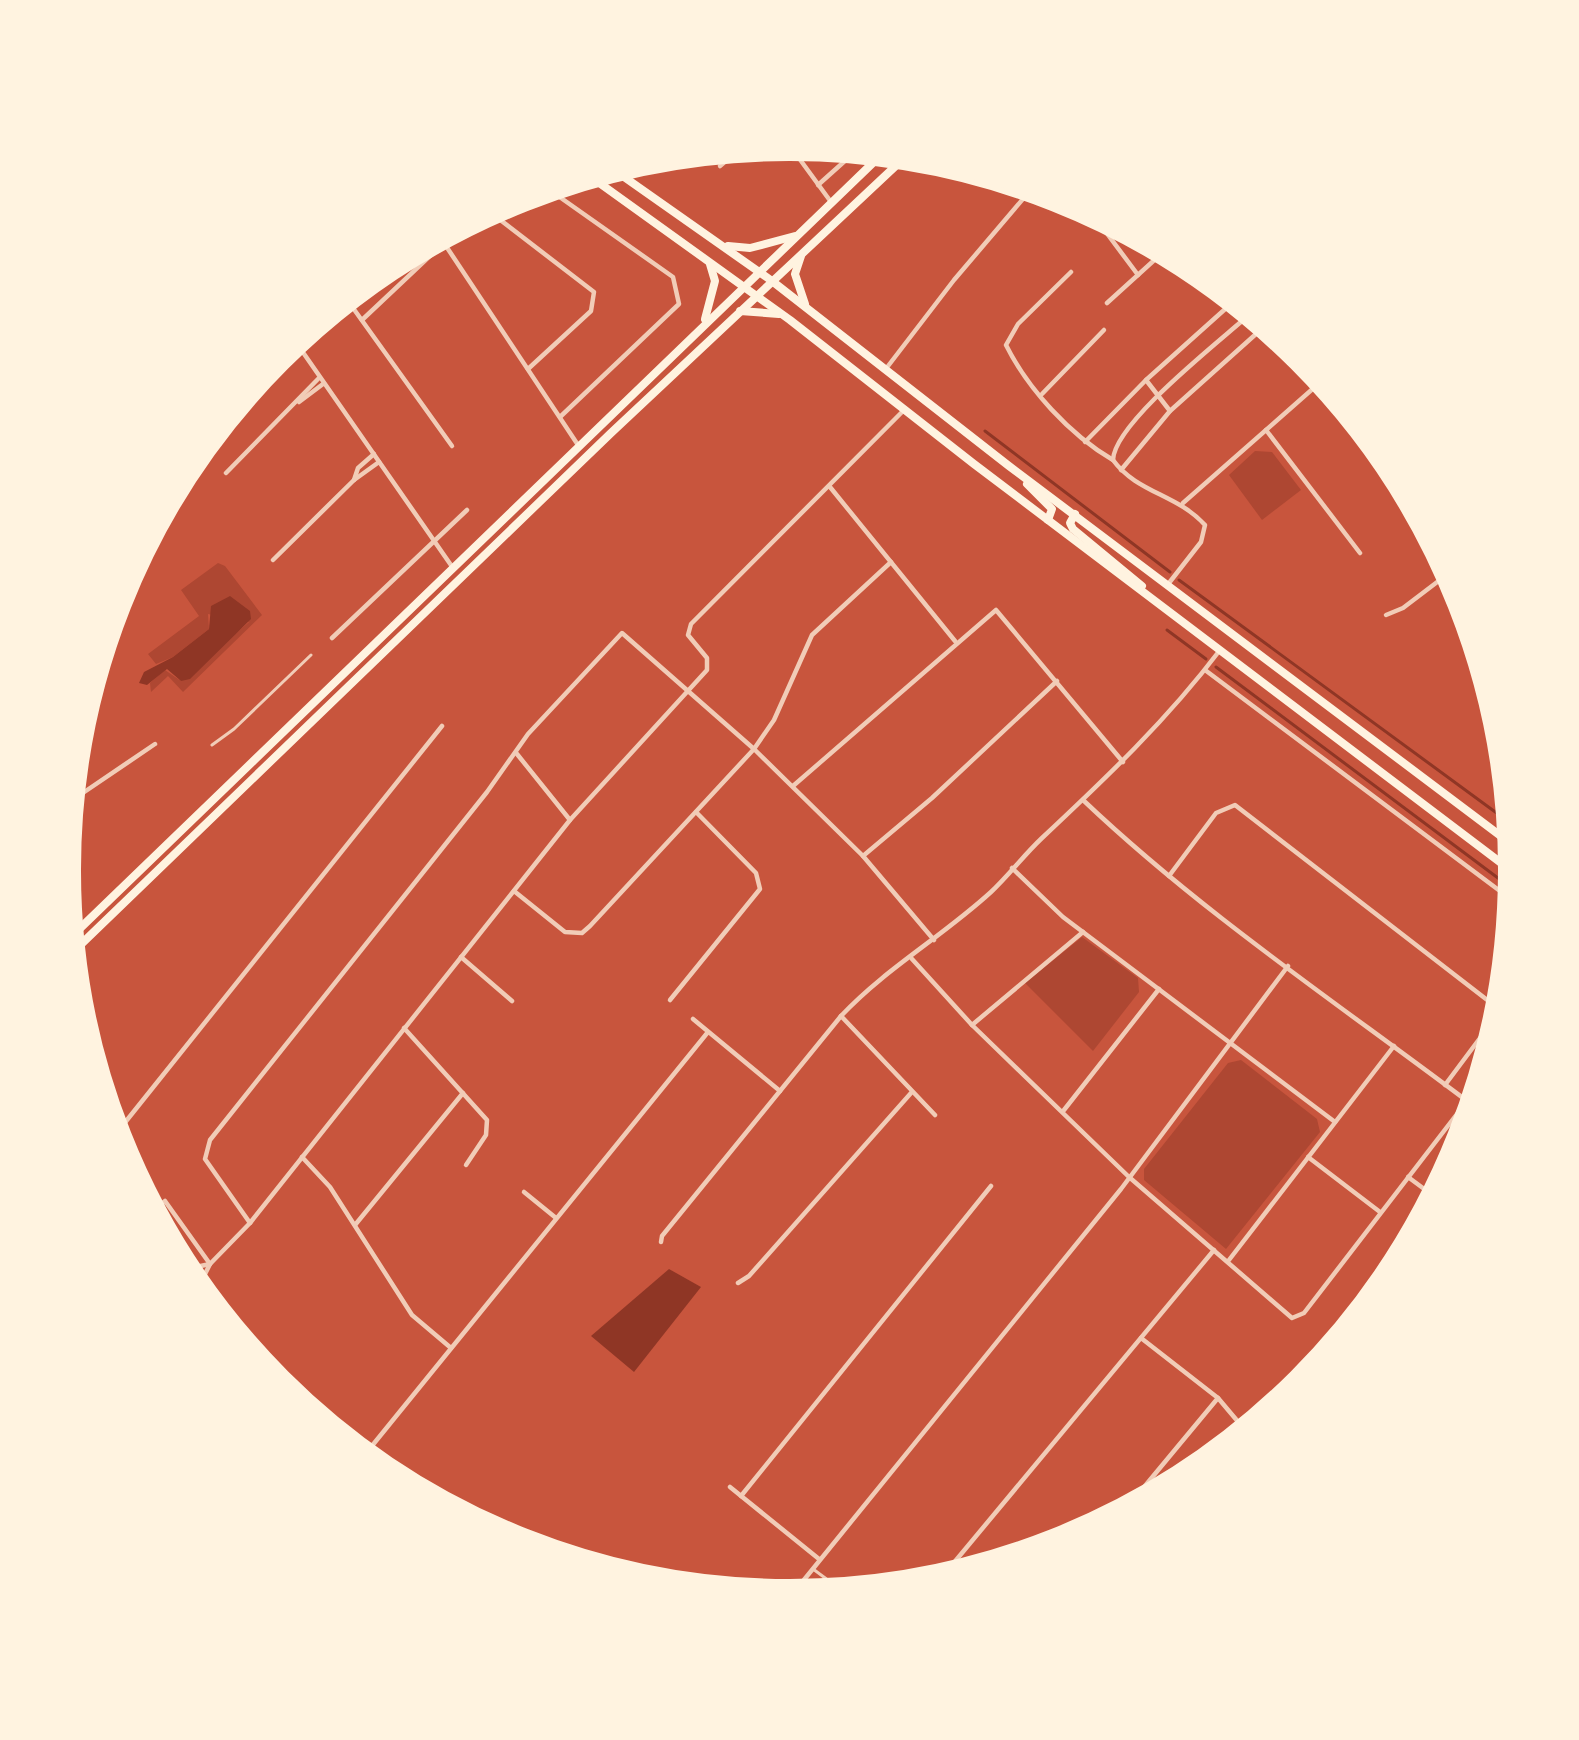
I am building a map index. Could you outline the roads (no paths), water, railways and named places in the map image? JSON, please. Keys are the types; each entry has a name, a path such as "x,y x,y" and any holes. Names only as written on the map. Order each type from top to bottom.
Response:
{"main road":[{"path":"81,927 871,164"},
{"path":"82,944 895,167"},
{"path":"626,178 772,281 1500,835"},
{"path":"601,184 744,285 1501,863"},
{"path":"719,244 750,248 796,235"},
{"path":"810,246 799,258 795,274 797,290 816,315"},
{"path":"701,326 715,281 704,258"},
{"path":"739,311 766,311 790,320"},
{"path":"561,463 570,473"},
{"path":"1009,466 1052,509 1048,520"},
{"path":"1075,514 1070,523 1073,529 1132,574 1156,600"}],"street":[{"path":"799,158 831,202"},
{"path":"818,185 845,161"},
{"path":"719,166 724,162"},
{"path":"559,197 673,277 679,304 560,416"},
{"path":"885,370 1024,198"},
{"path":"501,220 595,292 592,311 527,369"},
{"path":"1107,234 1138,275"},
{"path":"447,247 578,445"},
{"path":"362,320 429,257"},
{"path":"1108,303 1155,260"},
{"path":"1071,272 1006,340 1008,350 1085,442 1144,487 1183,503 1205,525 1167,586"},
{"path":"353,308 452,446"},
{"path":"1085,442 1226,308"},
{"path":"1113,460 1118,440 1159,394 1242,321"},
{"path":"1042,394 1104,330"},
{"path":"1120,470 1170,411 1257,333"},
{"path":"302,352 453,568"},
{"path":"226,473 322,380"},
{"path":"1146,380 1170,411"},
{"path":"1183,503 1313,389"},
{"path":"205,1274 570,820 709,664 688,635 691,624 905,409"},
{"path":"1266,430 1360,553"},
{"path":"354,480 358,468 374,454"},
{"path":"273,560 354,480 379,462"},
{"path":"830,487 956,642"},
{"path":"332,638 467,510"},
{"path":"513,891 565,932 582,933 754,749 774,720 812,635 891,562"},
{"path":"1386,615 1439,580"},
{"path":"792,787 996,610 1123,761"},
{"path":"250,1222 206,1159 210,1141 528,734 622,633 754,749 863,856 934,940"},
{"path":"661,1242 841,1016 992,890 1156,730 1220,650"},
{"path":"1204,670 1500,891"},
{"path":"863,856 1057,680"},
{"path":"125,1123 442,726"},
{"path":"83,793 155,745"},
{"path":"516,754 570,820"},
{"path":"1083,800 1169,876 1463,1097"},
{"path":"1169,876 1216,813 1235,805 1489,997"},
{"path":"670,1000 760,889 756,874 695,812"},
{"path":"1012,868 1083,932 1335,1122"},
{"path":"972,1025 1083,932"},
{"path":"461,957 512,1001"},
{"path":"911,958 972,1025 1129,1177 1288,1317 1297,1318 1459,1111"},
{"path":"803,1581 1129,1177 1288,966"},
{"path":"1064,1110 1159,989"},
{"path":"841,1016 935,1115"},
{"path":"693,1019 780,1091"},
{"path":"404,1028 487,1120 489,1128 466,1165"},
{"path":"372,1445 708,1032"},
{"path":"1445,1084 1481,1037"},
{"path":"1228,1262 1394,1046"},
{"path":"355,1226 463,1093"},
{"path":"738,1282 911,1093"},
{"path":"302,1157 330,1187 412,1316 451,1348"},
{"path":"1308,1157 1381,1212"},
{"path":"1408,1177 1425,1190"},
{"path":"741,1496 991,1186"},
{"path":"524,1192 556,1218"},
{"path":"161,1204 166,1201 210,1264"},
{"path":"954,1562 1214,1250"},
{"path":"199,1266 210,1264"},
{"path":"1141,1338 1218,1398 1238,1422"},
{"path":"1145,1486 1218,1398"},
{"path":"730,1487 820,1559"}],"lane":[{"path":"212,745 311,655"},
{"path":"812,1569 828,1580"}],"waterway":[{"path":"985,431 1170,572"},
{"path":"1179,580 1498,814"},
{"path":"1167,630 1206,659"},
{"path":"1216,667 1501,880"}]}
